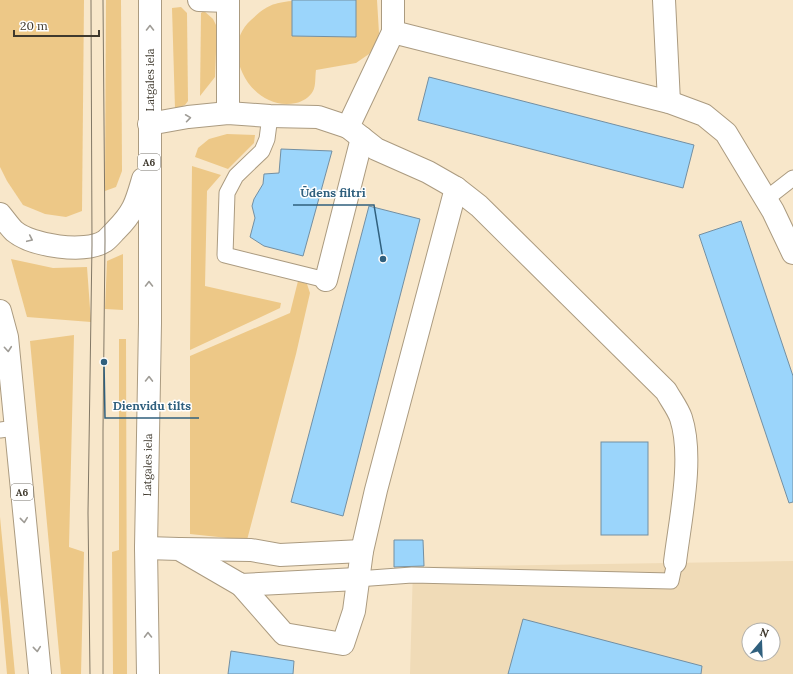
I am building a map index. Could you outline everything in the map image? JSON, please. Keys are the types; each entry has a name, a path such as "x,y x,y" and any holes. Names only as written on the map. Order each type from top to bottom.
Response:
{"main road":[{"name":"Latgales iela","path":"148,674 146,548 150,323 150,0"},
{"path":"199,0 228,0 228,113"},
{"path":"326,280 355,133 393,32 393,0"},
{"path":"664,0 669,102"},
{"path":"393,32 669,102 704,115 726,133 766,199 792,249"},
{"path":"149,124 188,117 228,113 318,117 355,133 376,148 428,172 456,188 484,211 666,391 680,417 686,441 686,475 675,562"},
{"name":"Latgales iela","path":"0,214 15,231 33,241 50,245 70,247 92,245 105,241 128,218 135,206 149,159"},
{"path":"179,549 241,585 284,634 343,644 354,611 362,551 376,490 456,188"},
{"name":"A6","path":"0,311 7,337 8,429 40,674"},
{"path":"146,548 251,550 280,555 362,551"},
{"path":"241,585 358,580"}],"lane":[{"path":"270,116 267,138 262,151 236,176 227,193 225,255 326,280"},
{"path":"766,199 793,178"},
{"path":"358,580 412,575 671,581 675,562"}],"shaded area":[{"path":"0,0 84,0 82,211 66,217 45,214 23,205 7,181 0,167"},
{"path":"106,0 121,0 122,171 116,187 105,191"},
{"path":"356,0 377,0 379,33 377,45 369,54 356,63 316,70 315,84 312,93 308,97 296,103 280,104 266,98 253,89 244,76 239,62 238,47 241,33 256,15 270,6 292,1 292,36 355,37"},
{"path":"181,7 187,13 188,101 185,105 175,109 172,8"},
{"path":"204,11 213,19 217,27 215,77 200,96 201,13"},
{"path":"227,134 255,135 254,143 228,169 195,157 198,148 209,139"},
{"path":"192,166 221,175 207,191 205,286 281,303 280,308 190,350"},
{"path":"123,254 123,310 105,309 107,261"},
{"path":"11,259 53,268 87,267 91,322 27,317"},
{"path":"298,281 307,284 310,293 296,354 247,540 190,534 190,356 290,313"},
{"path":"74,335 69,547 84,552 81,674 61,674 30,341"},
{"path":"119,339 126,339 127,674 113,674 112,552 119,550"},
{"path":"0,517 15,674 7,674 0,595"},
{"path":"793,561 793,674 410,674 413,567"}],"building":[{"path":"292,0 356,0 356,37 292,36"},
{"path":"429,77 694,145 683,188 418,120"},
{"path":"281,149 332,151 303,256 264,246 250,237 255,218 252,206 254,199 263,184 264,174 279,173"},
{"path":"369,206 420,219 343,516 291,502"},
{"path":"741,221 793,376 793,502 789,503 699,235"},
{"path":"601,442 648,442 648,535 601,535"},
{"path":"394,540 423,540 424,566 394,567"},
{"path":"523,619 702,666 701,674 508,674"},
{"path":"231,651 294,661 293,674 228,674"}],"tram line":[{"path":"90,674 88,513 92,245 91,0"},
{"path":"103,0 105,241 103,674"}],"place":[{"name":"Ūdens filtri","path":"383,259"},
{"name":"Dienvidu tilts","path":"104,362"}]}
